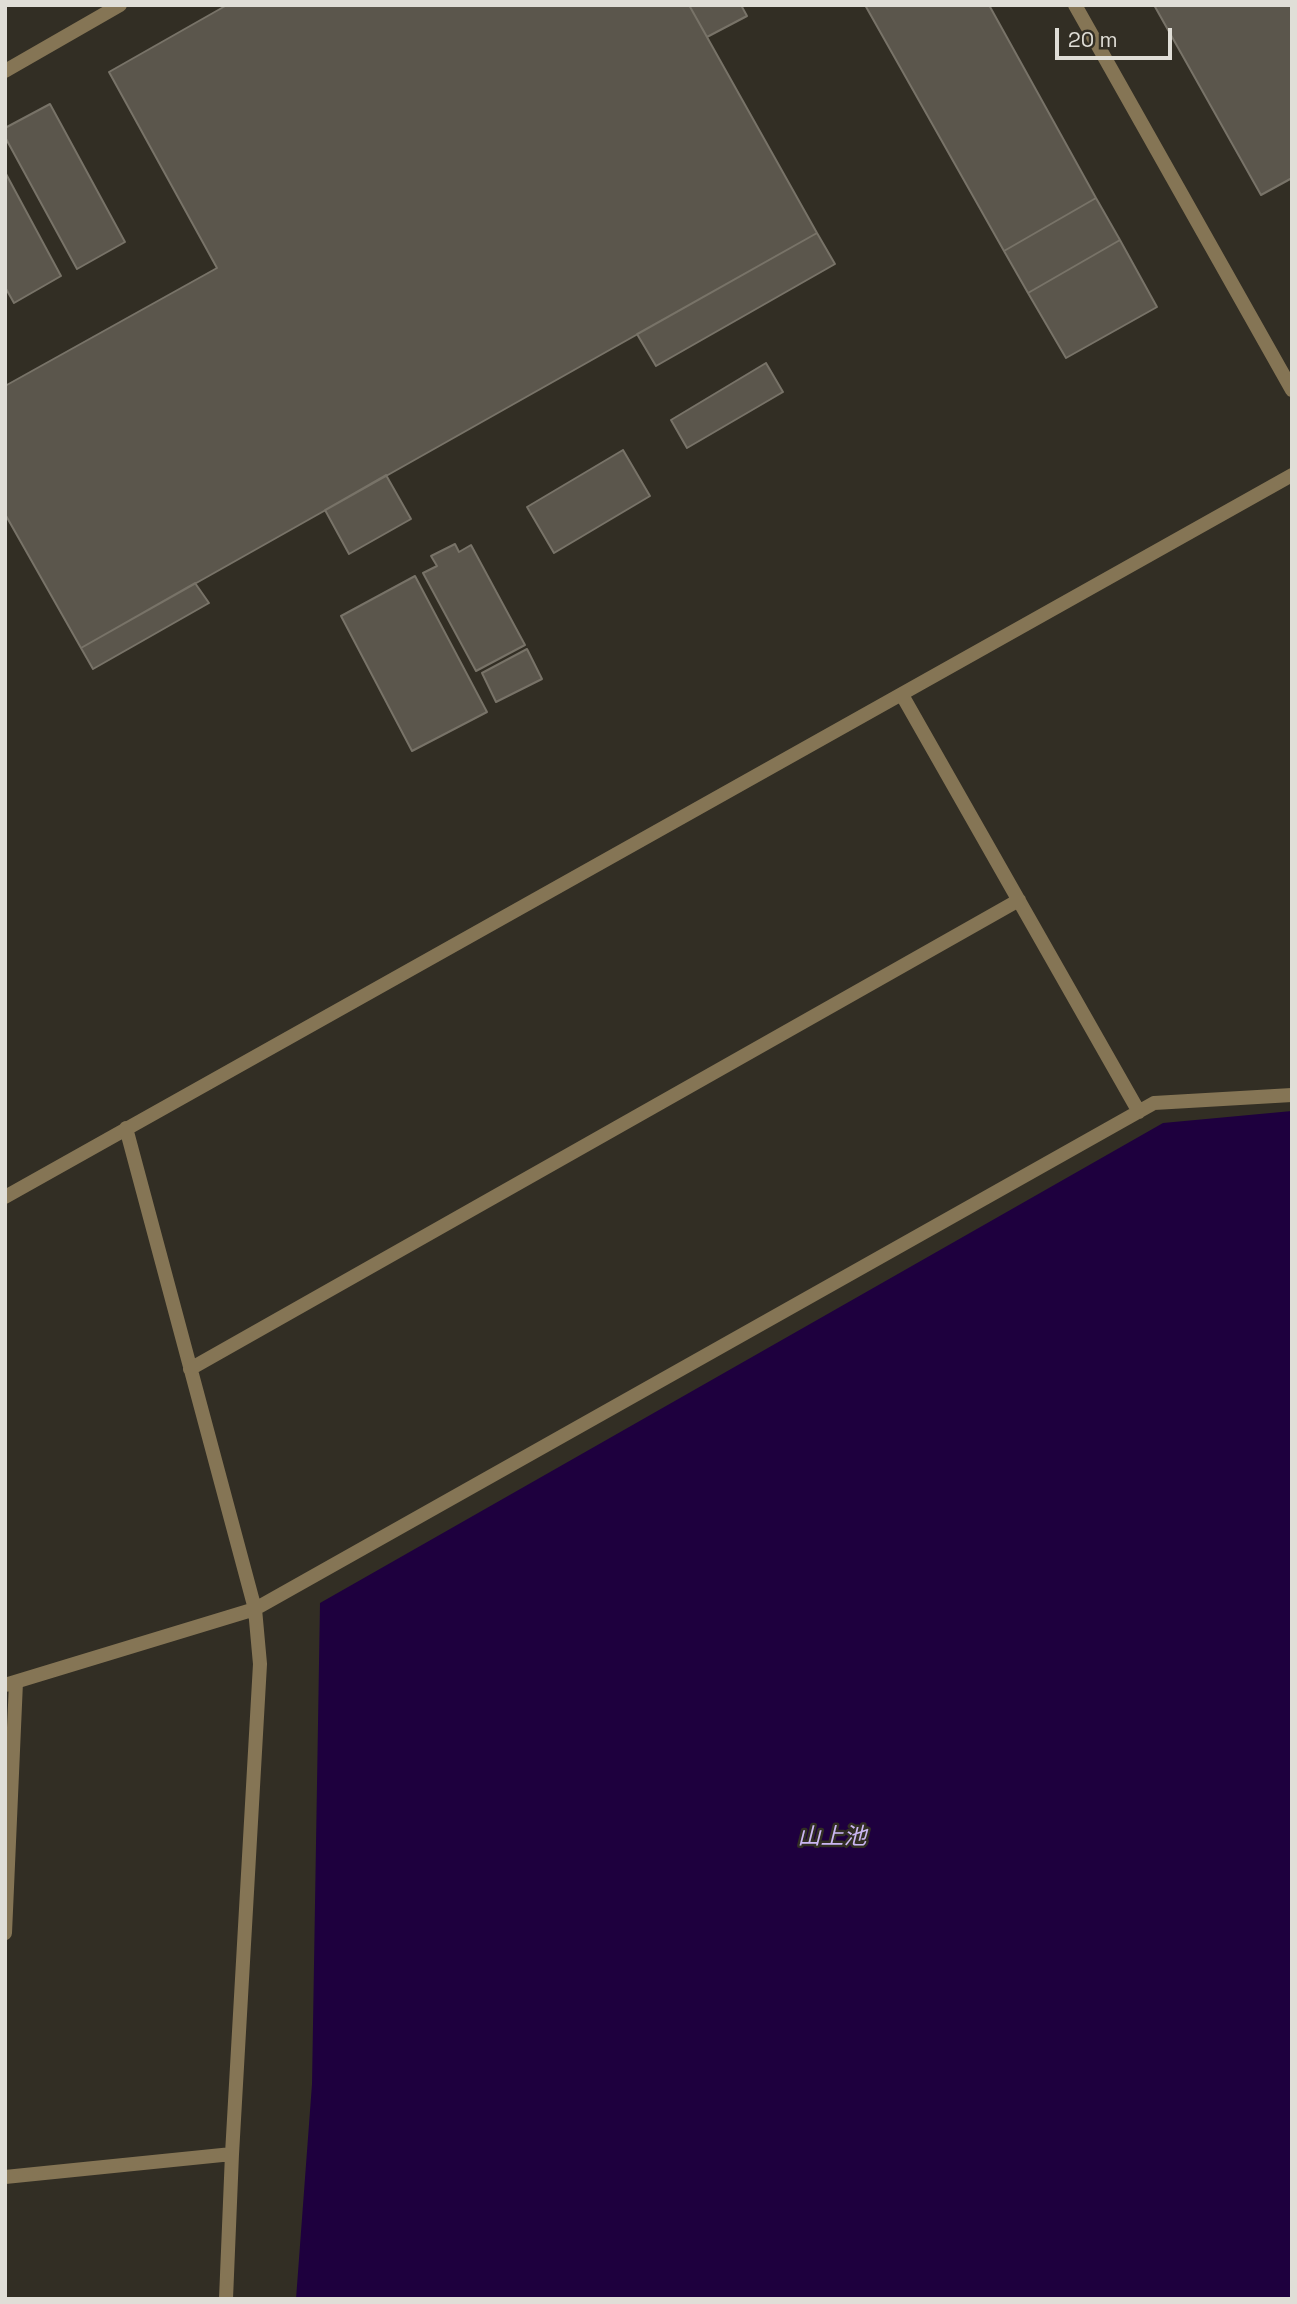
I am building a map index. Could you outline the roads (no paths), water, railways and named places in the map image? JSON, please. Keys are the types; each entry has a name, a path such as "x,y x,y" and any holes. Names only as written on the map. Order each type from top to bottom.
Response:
{"street":[{"path":"5,71 120,5"},
{"path":"1075,5 1292,390"},
{"path":"5,1197 1292,475"},
{"path":"902,695 1139,1112"},
{"path":"190,1369 1019,900"},
{"path":"5,1933 11,1684 255,1609 1154,1103 1292,1095"},
{"path":"125,1128 255,1609 260,1664 226,2299"},
{"path":"5,2177 232,2154"}],"water":[{"name":"山上池","path":"1292,1111 1292,2299 296,2299 312,2084 320,1603 1163,1123"}]}
